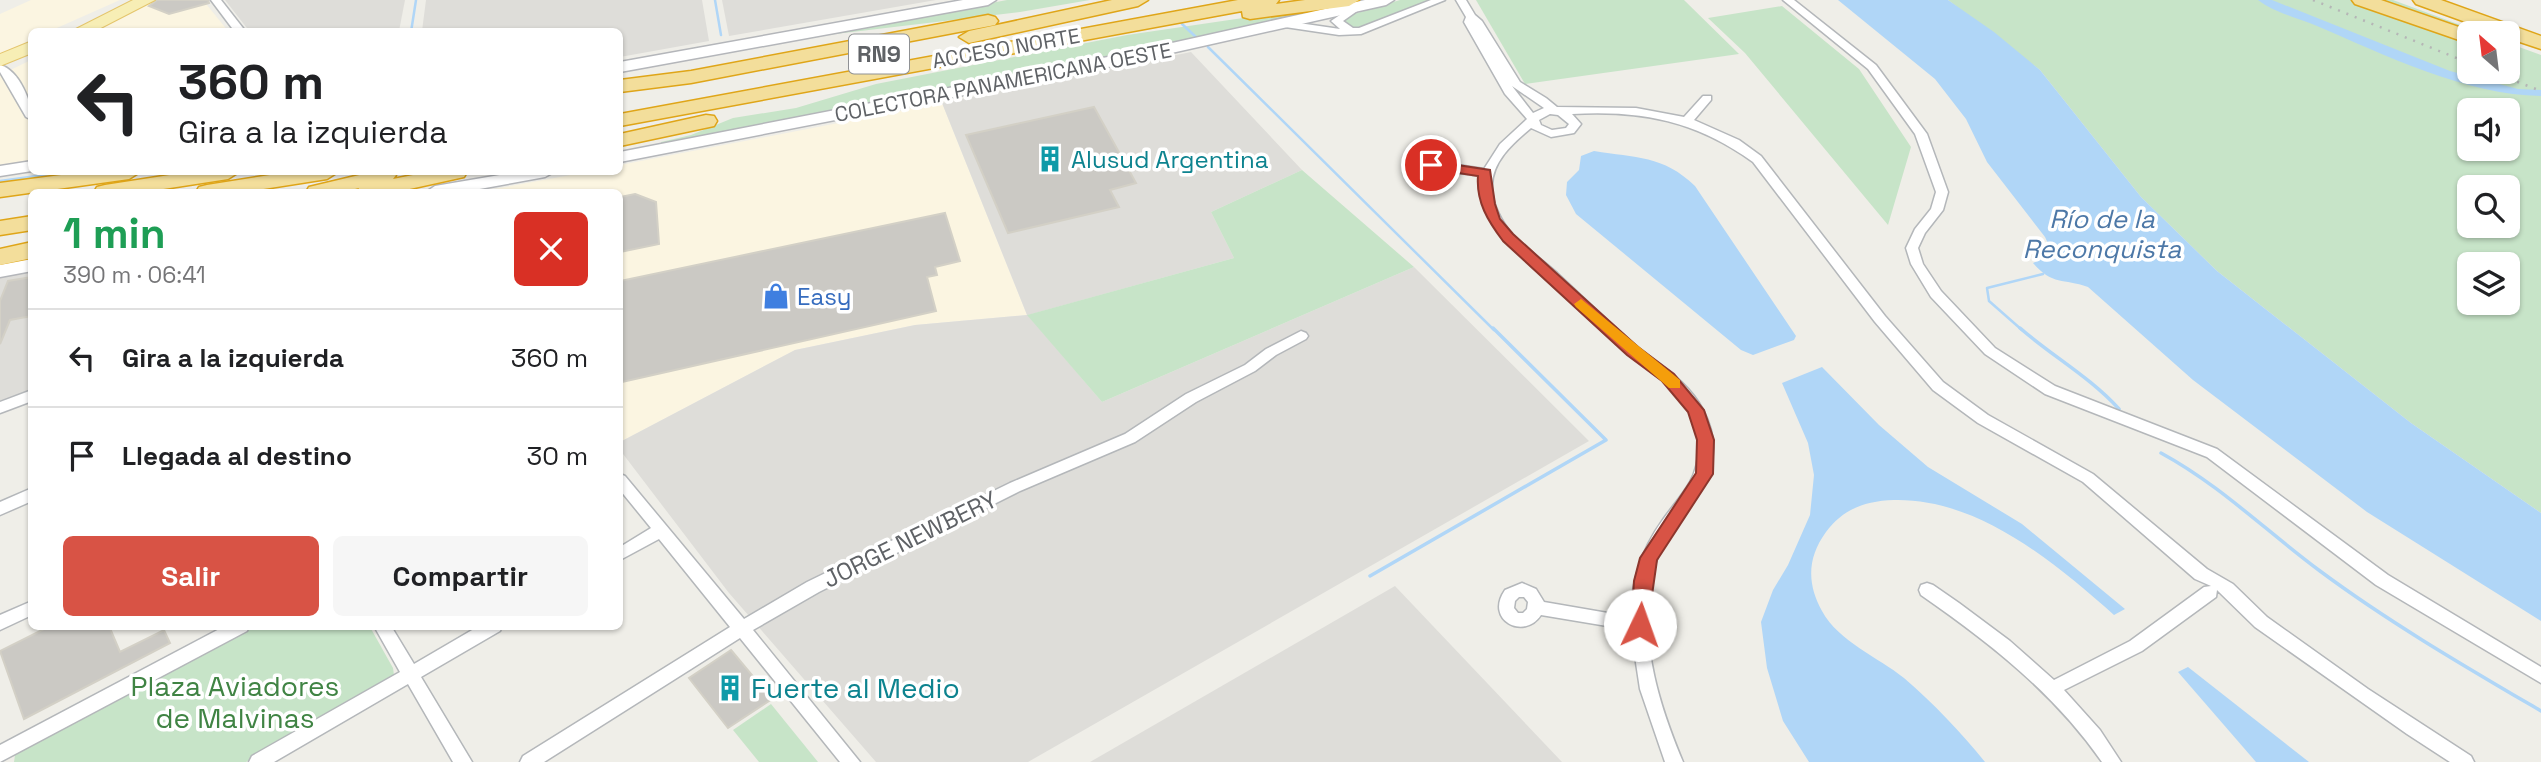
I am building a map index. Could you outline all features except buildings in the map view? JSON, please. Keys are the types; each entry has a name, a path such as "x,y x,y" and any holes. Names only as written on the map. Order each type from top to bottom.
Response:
{"highway":[{"path":"623,86 691,77 1104,0"},
{"name":"ACCESO NORTE","path":"623,102 957,40 1138,0"},
{"name":"ACCESO NORTE","path":"623,132 641,117 1269,0"},
{"path":"2393,0 2457,24"},
{"path":"2427,1 2541,43"},
{"path":"2367,2 2457,33"},
{"path":"1190,15 1235,15 1353,4"},
{"path":"2520,48 2541,58"},
{"path":"2520,53 2541,58"},
{"path":"623,135 688,125 921,64"},
{"path":"0,190 108,175"},
{"path":"123,189 209,175"},
{"path":"225,189 309,175"},
{"path":"329,189 388,175"},
{"path":"381,189 443,175"},
{"path":"0,210 28,206"},
{"path":"0,228 28,224"}],"main road":[{"path":"72,28 131,0"},
{"path":"87,28 147,0"},
{"path":"0,61 28,48"},
{"path":"0,68 28,55"}],"street":[{"path":"216,0 238,28"},
{"path":"623,66 988,0"},
{"name":"COLECTORA PANAMERICANA OESTE","path":"623,135 1091,65 1285,24 1353,4 1386,0"},
{"path":"1285,24 1352,32 1377,27 1440,0"},
{"path":"1461,0 1516,84 1555,111 1574,120"},
{"path":"1788,0 1872,67 1921,134 1942,192 1937,210 1919,232 1912,248 1917,264 1936,294 1990,351 2050,390 2212,453 2382,580 2541,676"},
{"path":"1352,32 1336,21 1353,4"},
{"path":"1471,16 1469,22 1511,94 1533,119 1535,127 1544,132"},
{"path":"0,68 6,70 28,110"},
{"path":"1511,94 1524,91"},
{"path":"1688,120 1707,98"},
{"path":"1574,120 1589,109"},
{"path":"1674,762 1647,692 1640,625 1643,581 1649,558 1704,474 1707,457 1702,423 1690,400 1668,377 1632,351 1508,237 1494,219 1484,188 1486,173 1503,144 1537,114 1589,109 1631,109 1688,120 1721,135 1757,159 1893,336 1938,386 1983,419 2063,463 2107,492 2201,574 2223,582 2232,590 2236,602 2366,697 2465,762"},
{"path":"1518,132 1558,135 1570,131 1575,124 1574,120"},
{"path":"1431,165 1486,173"},
{"path":"0,171 28,167"},
{"path":"451,189 528,175"},
{"path":"0,271 23,255"},
{"name":"JORGE NEWBERY","path":"529,762 742,628 813,587 1015,487 1130,438 1191,398 1250,368 1271,352 1301,336"},
{"path":"0,408 28,397"},
{"path":"623,484 851,762"},
{"path":"0,509 28,496"},
{"path":"623,552 661,530"},
{"path":"2201,574 2200,579 2210,592 2227,602 2236,602"},
{"path":"1927,590 1993,637 2051,689 2112,762"},
{"path":"2051,689 2136,646 2210,592"},
{"path":"1538,608 1640,625"},
{"path":"0,623 28,609"},
{"path":"0,754 233,630"},
{"path":"384,630 463,762"},
{"path":"258,762 487,630"}],"shaded area":[{"path":"31,0 120,0 57,28 28,28 28,41 0,54 0,14"},
{"path":"157,0 203,0 226,28 99,28"},
{"path":"225,0 405,0 400,28 247,28"},
{"path":"426,0 702,0 709,41 623,56 623,28 422,28"},
{"path":"722,0 936,0 729,36"},
{"path":"1191,52 1302,170 1211,212 1234,258 1028,315 1102,402 1414,267 1589,441 1028,762 876,762 729,593 623,454 623,440 795,350 915,325 1027,315 942,103"},
{"path":"28,61 28,161 0,166 0,75"},
{"path":"942,103 1027,315 915,325 795,350 623,440 623,189 494,189 571,175 623,175 623,164"},
{"path":"28,273 28,392 0,405 0,278"},
{"path":"1395,586 1562,762 1090,762"}],"green space":[{"path":"1007,0 1090,0 1020,12 810,37"},
{"path":"1367,0 1222,35 661,146 661,142 691,135 733,118 796,108 876,84 1127,35"},
{"path":"1400,0 1435,0 1357,30 1341,23 1344,17"},
{"path":"1476,0 1684,0 1739,54 1525,84"},
{"path":"1948,0 2393,0 2457,24 2457,84 2520,84 2520,47 2541,55 2541,513 2411,423 2217,271 2141,197 2040,70"},
{"path":"1782,6 1859,69 1911,147 1888,225 1745,53 1708,18"},
{"path":"1302,170 1414,267 1102,402 1027,315 1234,258 1211,212"},
{"name":"Plaza Aviadores de Malvinas","path":"247,630 372,630 393,668 394,675 246,762 14,762 15,755"},
{"path":"771,704 818,762 759,762 733,730"}],"water":[{"name":"Río de la Reconquista","path":"1838,0 1948,0 1994,32 2040,70 2141,197 2217,271 2411,423 2541,513 2541,621 2367,512 2193,380 2088,287 2053,278 2040,270 2033,263 2046,257 2051,250 2045,237 1987,162 1966,119 1935,79"},
{"path":"1594,151 1660,163 1672,168 1695,186 1796,336 1794,340 1753,355 1741,350 1576,214 1566,195 1567,182 1579,170 1581,156"},
{"path":"1822,367 1879,425 1928,467 2022,524 2125,609 2114,615 2066,574 2013,537 1955,510 1925,502 1883,501 1864,504 1847,512 1833,524 1815,552 1811,571 1817,601 1829,622 1838,632 1904,678 1985,762 1809,762 1783,721 1767,668 1761,622 1773,590 1788,565 1810,515 1814,475 1808,443 1782,383"},
{"path":"2188,667 2309,762 2256,762 2178,672"}],"waterway":[{"path":"412,28 416,0"},
{"path":"715,0 721,35"},
{"path":"2263,0 2447,74 2518,93 2541,93"},
{"path":"1182,24 1196,37"},
{"path":"1208,47 1494,330"},
{"path":"0,181 44,175"},
{"path":"2022,330 1989,301 1987,288 2043,274"},
{"path":"1370,576 1606,440 1493,328"},
{"path":"2020,328 2096,387 2119,409"},
{"path":"2161,453 2203,479 2320,571 2374,609 2541,711"}],"railway":[{"path":"2313,0 2457,58"},
{"path":"2520,83 2541,91"}],"slow traffic":[{"path":"1581,304 1632,351 1674,384"}],"place":[{"name":"Alusud Argentina","path":"1050,159"},
{"name":"Easy","path":"776,296"},
{"name":"Fuerte al Medio","path":"730,688"}],"route":[{"path":"1431,165 1486,173 1484,188 1488,204 1494,219 1508,237 1632,351 1668,377 1690,400 1702,423 1707,457 1704,474 1649,558 1643,581 1640,625"}]}
